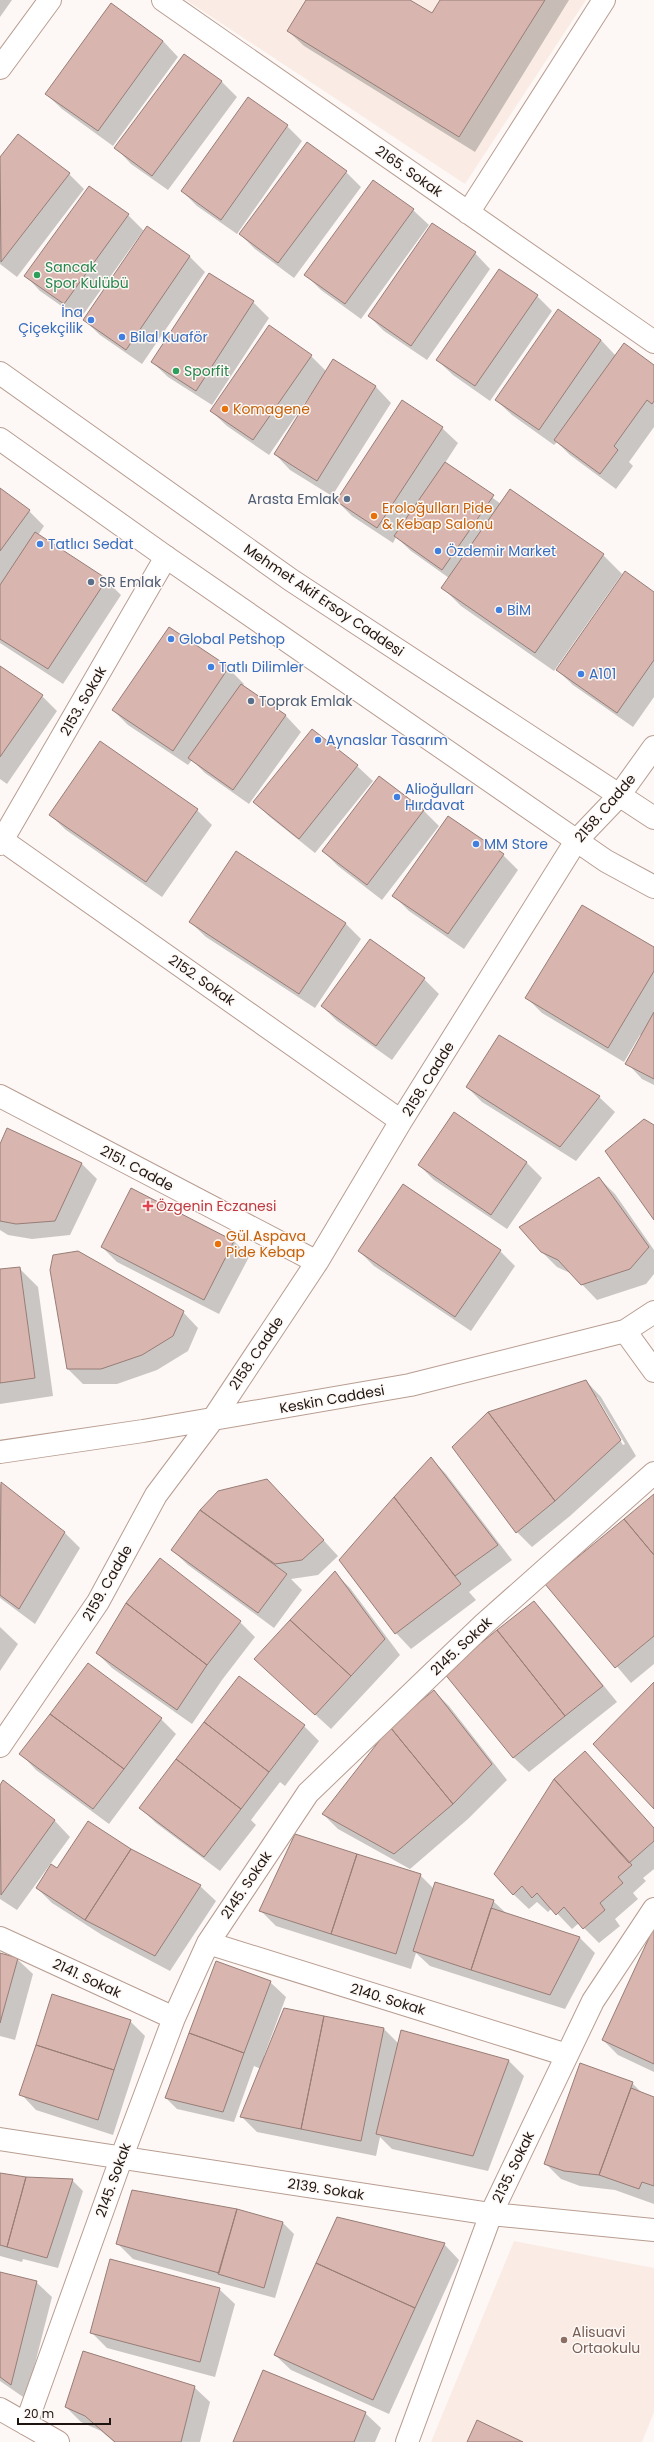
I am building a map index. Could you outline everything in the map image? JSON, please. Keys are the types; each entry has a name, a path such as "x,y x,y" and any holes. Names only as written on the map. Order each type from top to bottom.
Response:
{"street":[{"path":"0,68 50,0"},
{"name":"2165. Sokak","path":"163,0 654,342"},
{"path":"468,213 604,0"},
{"name":"Mehmet Akif Ersoy Caddesi","path":"0,373 291,580 618,797 654,818"},
{"path":"0,439 166,558 576,841 606,861 654,888"},
{"name":"2153. Sokak","path":"1,842 166,558"},
{"name":"2158. Cadde","path":"212,1419 317,1262 401,1121 576,841 618,797 654,747"},
{"name":"2152. Sokak","path":"1,842 401,1121"},
{"name":"2151. Cadde","path":"0,1096 317,1262"},
{"name":"Keskin Caddesi","path":"0,1452 212,1419 410,1385 625,1331 654,1312"},
{"path":"625,1331 654,1371"},
{"name":"2159. Cadde","path":"0,1746 98,1602 156,1495 212,1419"},
{"name":"2145. Sokak","path":"26,2424 121,2158 174,2018 208,1943 308,1792 484,1624 654,1473"},
{"name":"2135. Sokak","path":"407,2442 491,2214 593,2001 654,1909"},
{"name":"2141. Sokak","path":"0,1938 174,2018"},
{"name":"2140. Sokak","path":"208,1943 567,2055"},
{"name":"2139. Sokak","path":"0,2139 491,2214 654,2230"},
{"path":"0,2409 58,2442"}],"shaded area":[{"path":"186,0 586,0 465,184"},
{"name":"Alisuavi Ortaokulu","path":"514,2241 654,2268 654,2412 642,2442 431,2442"}],"building":[{"path":"306,0 410,0 432,13 440,0 545,0 459,137 287,31"},
{"path":"111,3 163,41 98,131 45,94"},
{"path":"184,54 222,81 152,176 114,148"},
{"path":"248,97 288,125 221,220 181,191"},
{"path":"18,134 70,173 1,262 0,157"},
{"path":"307,142 347,171 278,263 239,234"},
{"path":"373,180 414,209 345,304 304,275"},
{"path":"89,186 129,214 64,304 24,276"},
{"path":"432,223 476,252 411,346 368,316"},
{"path":"147,226 190,256 126,350 83,320"},
{"path":"499,269 538,295 475,386 436,360"},
{"path":"209,273 254,301 196,391 151,362"},
{"path":"558,309 601,340 539,430 495,400"},
{"path":"269,325 312,355 253,440 210,411"},
{"path":"624,343 654,365 654,401 652,404 647,400 614,446 618,450 600,474 554,440"},
{"path":"333,359 376,386 317,481 274,454"},
{"path":"402,400 443,427 377,528 336,501"},
{"path":"445,462 494,495 442,570 394,536"},
{"path":"0,488 30,510 0,551"},
{"path":"510,489 604,554 535,653 441,588"},
{"path":"35,532 107,579 48,669 0,639 0,585"},
{"path":"625,571 654,592 654,660 617,713 556,670"},
{"path":"169,627 229,667 173,751 112,710"},
{"path":"0,666 43,695 0,757"},
{"path":"241,684 286,715 233,790 188,758"},
{"path":"312,729 358,765 299,839 253,802"},
{"path":"100,741 198,809 146,882 49,815"},
{"path":"379,776 424,810 367,885 322,851"},
{"path":"448,816 504,854 448,934 392,896"},
{"path":"236,851 346,923 299,994 189,922"},
{"path":"582,905 654,947 654,971 608,1048 525,998"},
{"path":"370,939 425,978 376,1046 321,1006"},
{"path":"654,1012 654,1079 625,1064"},
{"path":"499,1035 600,1096 560,1147 466,1087"},
{"path":"454,1112 527,1162 491,1215 418,1165"},
{"path":"644,1119 654,1125 654,1220 605,1151"},
{"path":"7,1128 82,1163 55,1221 16,1224 0,1221 0,1144"},
{"path":"599,1177 649,1247 630,1269 581,1285 558,1260 541,1252 519,1227"},
{"path":"403,1184 501,1250 455,1317 358,1251"},
{"path":"131,1188 234,1241 204,1300 101,1247"},
{"path":"78,1251 184,1311 173,1336 142,1355 101,1369 67,1369 50,1270 53,1255"},
{"path":"20,1267 35,1378 0,1383 0,1269"},
{"path":"586,1380 621,1440 555,1501 488,1412"},
{"path":"488,1412 555,1501 516,1533 452,1447"},
{"path":"431,1457 498,1545 455,1576 394,1497"},
{"path":"267,1479 324,1540 302,1560 275,1564 200,1510 218,1491"},
{"path":"1,1482 65,1532 19,1609 0,1595"},
{"path":"654,1494 654,1555 624,1519"},
{"path":"394,1497 461,1584 395,1634 339,1560"},
{"path":"200,1510 287,1574 258,1613 171,1550"},
{"path":"624,1519 654,1555 654,1636 615,1668 545,1584"},
{"path":"160,1558 241,1621 207,1665 126,1603"},
{"path":"335,1571 385,1639 351,1676 290,1620"},
{"path":"534,1601 603,1686 565,1716 497,1630"},
{"path":"126,1603 207,1665 177,1710 96,1653"},
{"path":"290,1620 351,1676 315,1715 254,1659"},
{"path":"497,1630 565,1716 513,1758 444,1673"},
{"path":"88,1663 162,1718 124,1769 50,1714"},
{"path":"239,1676 305,1725 269,1772 204,1722"},
{"path":"654,1682 654,1809 593,1744"},
{"path":"434,1690 492,1764 453,1804 390,1727"},
{"path":"50,1714 124,1769 93,1809 19,1754"},
{"path":"204,1722 269,1772 241,1809 176,1759"},
{"path":"390,1727 453,1804 394,1854 322,1814"},
{"path":"585,1751 654,1828 654,1841 629,1863 554,1779"},
{"path":"176,1759 241,1809 204,1857 139,1808"},
{"path":"554,1779 632,1865 618,1877 623,1883 600,1903 605,1910 583,1929 564,1907 556,1915 537,1893 532,1898 522,1886 513,1895 494,1874"},
{"path":"3,1780 55,1820 1,1895 0,1785"},
{"path":"88,1821 131,1849 85,1920 36,1888 51,1864 57,1868"},
{"path":"295,1834 357,1854 331,1934 259,1911"},
{"path":"131,1849 201,1885 155,1956 85,1920"},
{"path":"357,1854 421,1874 396,1954 331,1934"},
{"path":"435,1882 494,1900 471,1970 413,1951"},
{"path":"491,1908 580,1937 550,1995 471,1970"},
{"path":"654,1927 654,2064 602,2040"},
{"path":"0,1953 18,1958 0,2023"},
{"path":"216,1961 271,1981 244,2053 189,2033"},
{"path":"52,1994 131,2020 114,2070 36,2045"},
{"path":"284,2008 324,2016 301,2129 240,2117"},
{"path":"324,2016 384,2028 361,2141 301,2129"},
{"path":"401,2030 509,2060 473,2156 376,2134"},
{"path":"189,2033 244,2053 223,2112 165,2098"},
{"path":"36,2045 114,2070 98,2120 19,2095"},
{"path":"580,2063 633,2082 599,2175 564,2171 544,2164"},
{"path":"631,2088 654,2097 654,2186 642,2182 639,2189 599,2175"},
{"path":"0,2173 26,2177 7,2247 0,2245"},
{"path":"26,2177 73,2179 47,2258 7,2247"},
{"path":"132,2190 237,2209 219,2273 116,2244"},
{"path":"237,2209 283,2222 264,2288 218,2274"},
{"path":"337,2217 445,2243 415,2308 316,2263"},
{"path":"110,2259 220,2288 200,2362 90,2333"},
{"path":"316,2263 415,2308 373,2400 274,2355"},
{"path":"0,2272 37,2281 11,2385 0,2377"},
{"path":"83,2351 195,2386 181,2442 115,2442 85,2416 65,2407"},
{"path":"263,2370 366,2412 354,2442 233,2442"},
{"path":"477,2420 523,2442 467,2442"}],"place":[{"name":"Sancak Spor Kulübü","path":"37,275"},
{"name":"İna Çiçekçilik","path":"91,320"},
{"name":"Bilal Kuaför","path":"122,337"},
{"name":"Sporfit","path":"176,371"},
{"name":"Komagene","path":"225,409"},
{"name":"Arasta Emlak","path":"347,499"},
{"name":"Eroloğulları Pide & Kebap Salonu","path":"374,516"},
{"name":"Tatlıcı Sedat","path":"40,544"},
{"name":"Özdemir Market","path":"438,551"},
{"name":"SR Emlak","path":"91,582"},
{"name":"BİM","path":"499,610"},
{"name":"Global Petshop","path":"171,639"},
{"name":"Tatlı Dilimler","path":"211,667"},
{"name":"A101","path":"581,674"},
{"name":"Toprak Emlak","path":"251,701"},
{"name":"Aynaslar Tasarım","path":"318,740"},
{"name":"Alioğulları Hırdavat","path":"397,797"},
{"name":"MM Store","path":"476,844"},
{"name":"Özgenin Eczanesi","path":"148,1206"},
{"name":"Gül Aspava Pide Kebap","path":"218,1244"},
{"name":"Alisuavi Ortaokulu","path":"564,2340"}]}
